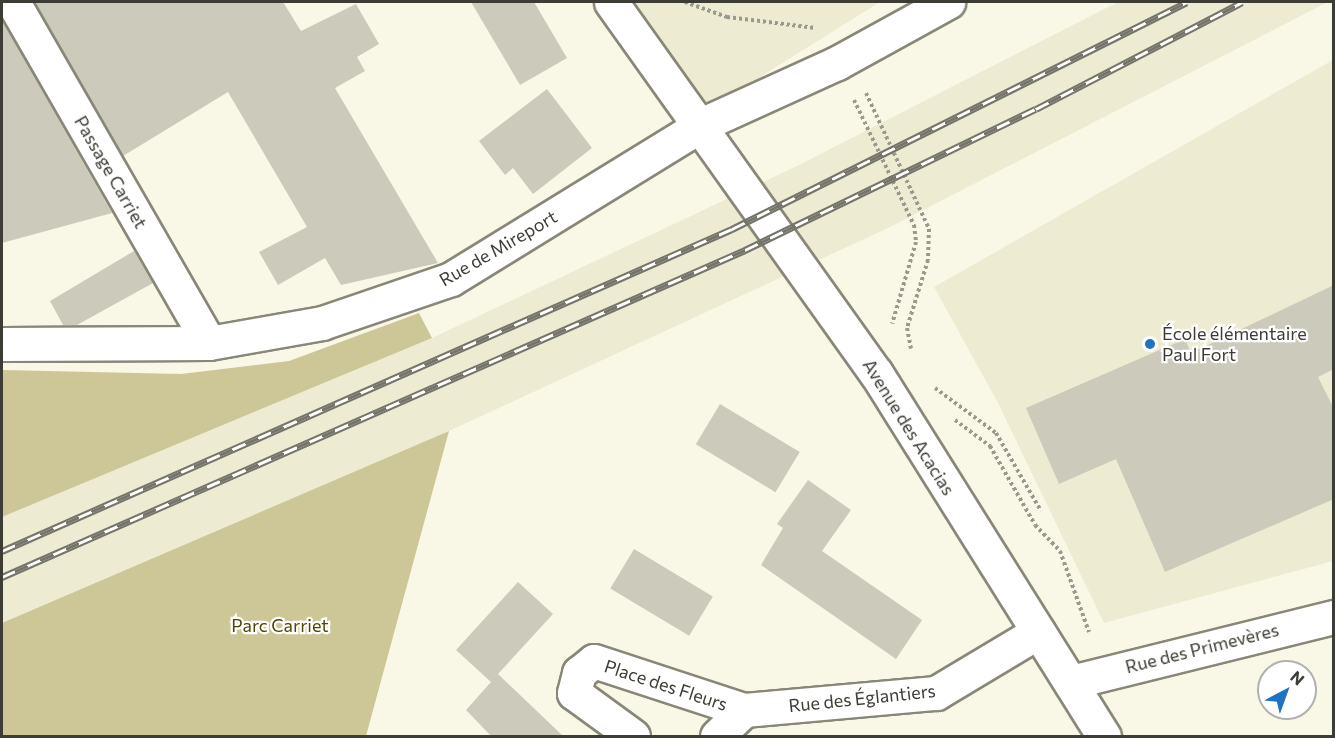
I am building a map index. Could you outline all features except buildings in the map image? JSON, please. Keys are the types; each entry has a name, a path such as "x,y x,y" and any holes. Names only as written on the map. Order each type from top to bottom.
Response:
{"street":[{"name":"Passage Carriet","path":"13,2 209,343"},
{"name":"Avenue des Acacias","path":"611,2 703,124 876,373 1104,736"},
{"name":"Rue de Mireport","path":"2,344 209,343 322,323 451,279 703,124 837,63 948,2"},
{"name":"Rue des Primevères","path":"1071,682 1334,617"},
{"name":"Rue des Églantiers","path":"744,710 936,693 1038,632"},
{"name":"Place des Fleurs","path":"633,736 574,693 579,673 594,661 744,710"},
{"path":"717,736 744,710"}],"path":[{"path":"685,2 728,17 819,30 914,225 916,243 892,332"},
{"path":"865,84 929,229 928,260 907,328 912,356"},
{"path":"928,380 996,433 1041,511"},
{"path":"946,413 990,447 1035,525 1059,551 1103,673"}],"shaded area":[{"path":"592,2 880,2 683,125"},
{"path":"1118,2 1328,2 888,228 449,431 2,623 2,517 432,338 799,165"},
{"name":"École élémentaire Paul Fort","path":"1333,60 1333,561 1104,623 997,401 934,287"}],"green space":[{"path":"419,313 432,338 2,517 2,370 181,374 289,361"},
{"name":"Parc Carriet","path":"449,431 366,736 2,736 2,623"}],"railway":[{"path":"2,551 732,229 1187,2"},
{"path":"2,577 745,250 1036,109 1242,2"}],"place":[{"name":"École élémentaire Paul Fort","path":"1150,344"}]}
